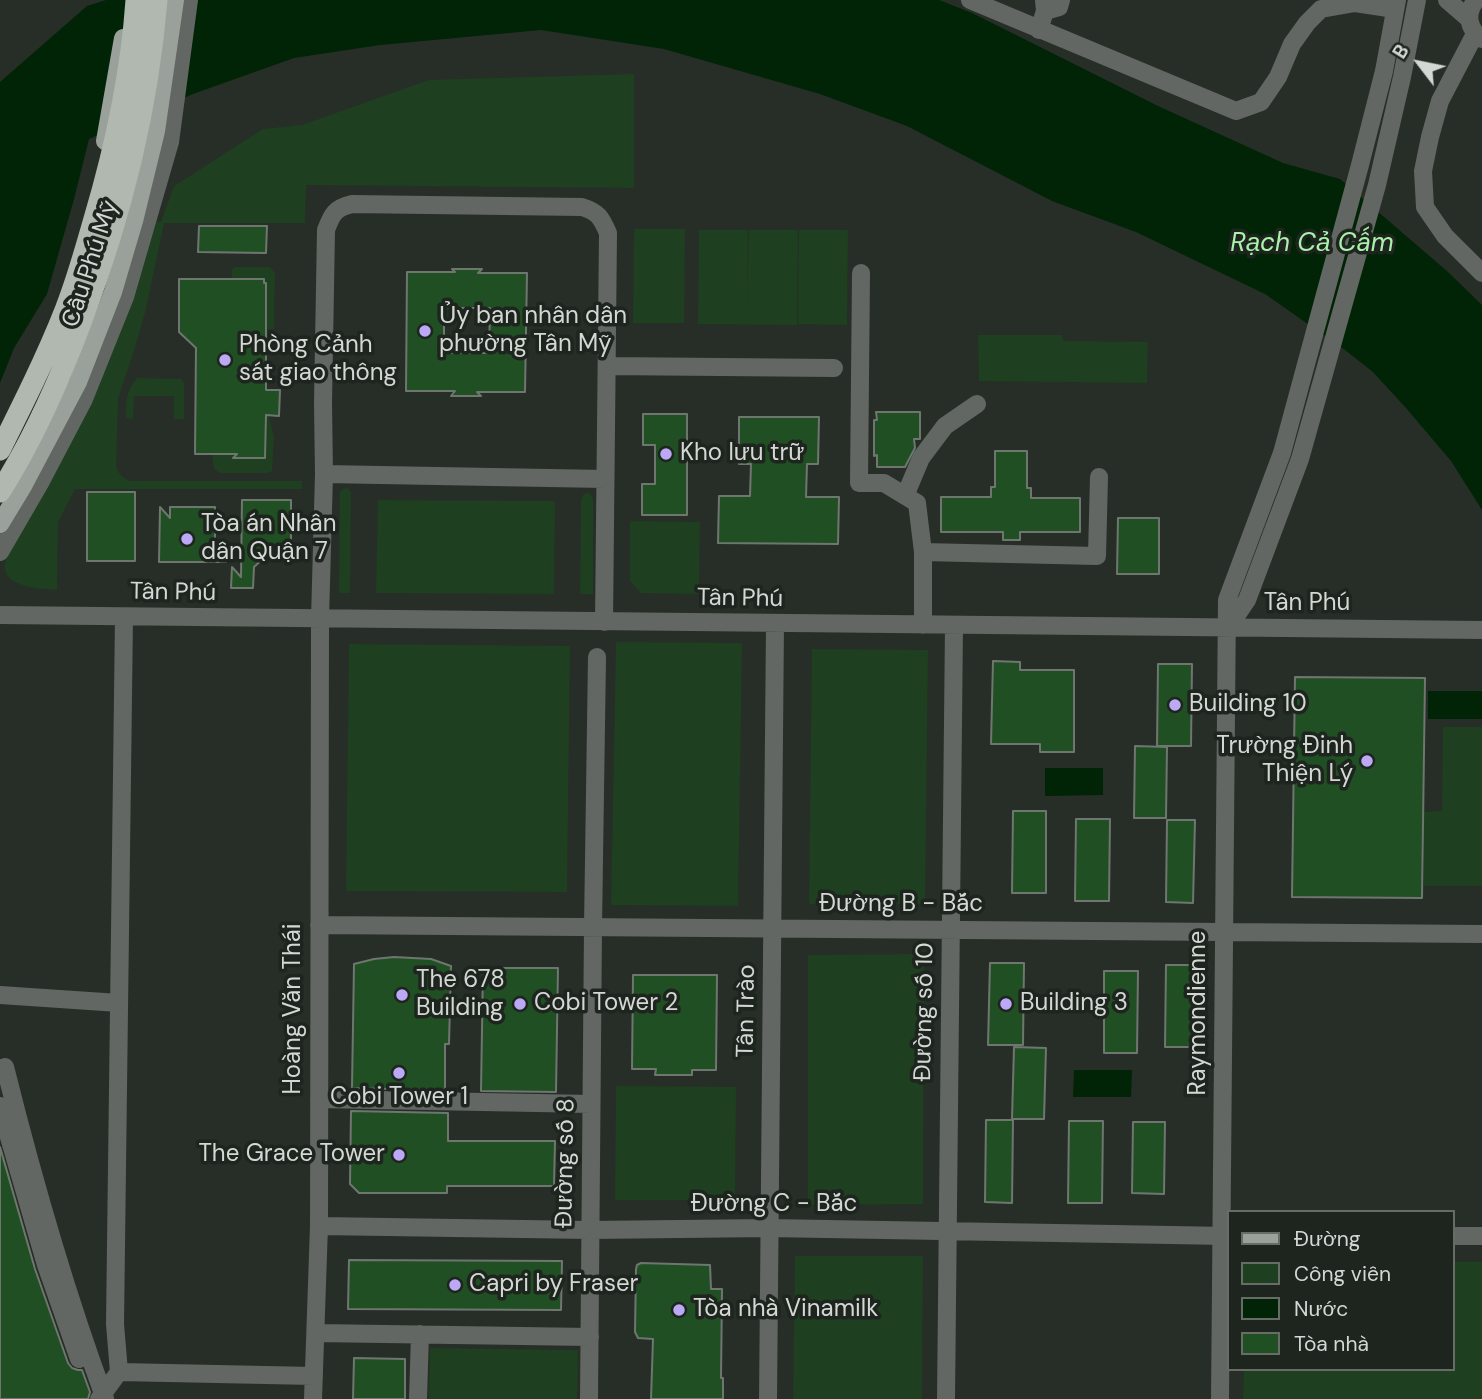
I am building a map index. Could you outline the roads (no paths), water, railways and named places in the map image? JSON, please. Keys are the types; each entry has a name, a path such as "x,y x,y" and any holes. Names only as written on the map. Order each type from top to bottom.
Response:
{"highway":[{"name":"Cầu Phú Mỹ","path":"0,450 66,309 83,259 119,120 136,0"},
{"name":"Cầu Phú Mỹ","path":"0,492 26,446 61,373 94,289 122,197 138,128 157,0"}],"main road":[{"name":"Cầu Phú Mỹ","path":"0,430 40,349 88,216 106,140 130,0"},
{"name":"Cầu Phú Mỹ","path":"0,524 78,382 113,292 156,131 175,0"}],"street":[{"path":"0,552 84,399 125,297 170,142 189,0"},
{"path":"970,0 1236,111 1261,102 1278,77 1292,44 1321,9 1355,3 1396,4"},
{"path":"1039,30 1045,6 1059,6 1061,0"},
{"path":"1228,628 1247,600 1300,459 1377,185 1417,0"},
{"path":"1447,0 1475,31"},
{"path":"1476,0 1471,6 1475,31 1440,100 1423,172 1425,207 1444,236 1482,273"},
{"name":"Raymondienne","path":"1220,1399 1225,1236 1227,600 1282,453 1384,71 1396,4"},
{"name":"Hoàng Văn Thái","path":"313,1399 318,1226 323,403 326,230 331,217 341,207 352,204 582,207 594,211 603,220 608,233 607,366"},
{"path":"861,273 859,483 884,483 917,503 923,552 923,625"},
{"path":"604,622 607,366 834,368"},
{"path":"905,496 921,458 945,426 977,404"},
{"path":"324,474 605,479"},
{"path":"923,552 1097,556 1099,477"},
{"name":"Tân Phú","path":"0,615 1481,630"},
{"path":"100,1398 119,1372 115,1324 124,617"},
{"name":"Tân Trào","path":"768,1399 775,624"},
{"name":"Đường số 10","path":"946,1399 954,625"},
{"name":"Đường số 8","path":"589,1399 597,657"},
{"name":"Đường B - Bắc","path":"319,925 1482,934"},
{"path":"0,995 119,1003"},
{"path":"0,1069 5,1067 25,1148 100,1398"},
{"path":"319,1099 591,1104"},
{"path":"0,1106 46,1265 100,1398"},
{"name":"Đường C - Bắc","path":"318,1226 590,1230 769,1228 1225,1236"},
{"path":"1454,1236 1482,1236"},
{"path":"316,1333 590,1337"},
{"path":"418,1399 420,1334"},
{"path":"119,1372 314,1376"}],"water":[{"name":"Rạch Cả Cấm","path":"106,0 939,0 972,13 1158,106 1283,163 1340,179 1448,272 1482,305 1482,510 1451,461 1373,372 1265,294 1136,232 1052,201 907,126 820,94 664,49 541,30 380,45 294,58 193,94 89,139 47,294 14,348 0,383 0,82 87,6"},
{"path":"1428,691 1482,691 1482,719 1428,719"},
{"path":"1045,768 1103,768 1103,795 1045,796"},
{"path":"1074,1070 1132,1070 1131,1097 1073,1097"}],"place":[{"name":"Ủy ban nhân dân phường Tân Mỹ","path":"425,331"},
{"name":"Phòng Cảnh sát giao thông","path":"225,360"},
{"name":"Kho lưu trữ","path":"666,454"},
{"name":"Tòa án Nhân dân Quận 7","path":"187,539"},
{"name":"Building 10","path":"1175,705"},
{"name":"Trường Đinh Thiện Lý","path":"1367,761"},
{"name":"The 678 Building","path":"402,995"},
{"name":"Cobi Tower 2","path":"520,1004"},
{"name":"Building 3","path":"1006,1004"},
{"name":"Cobi Tower 1","path":"399,1073"},
{"name":"The Grace Tower","path":"399,1155"},
{"name":"Capri by Fraser","path":"455,1285"},
{"name":"Tòa nhà Vinamilk","path":"679,1310"}]}
